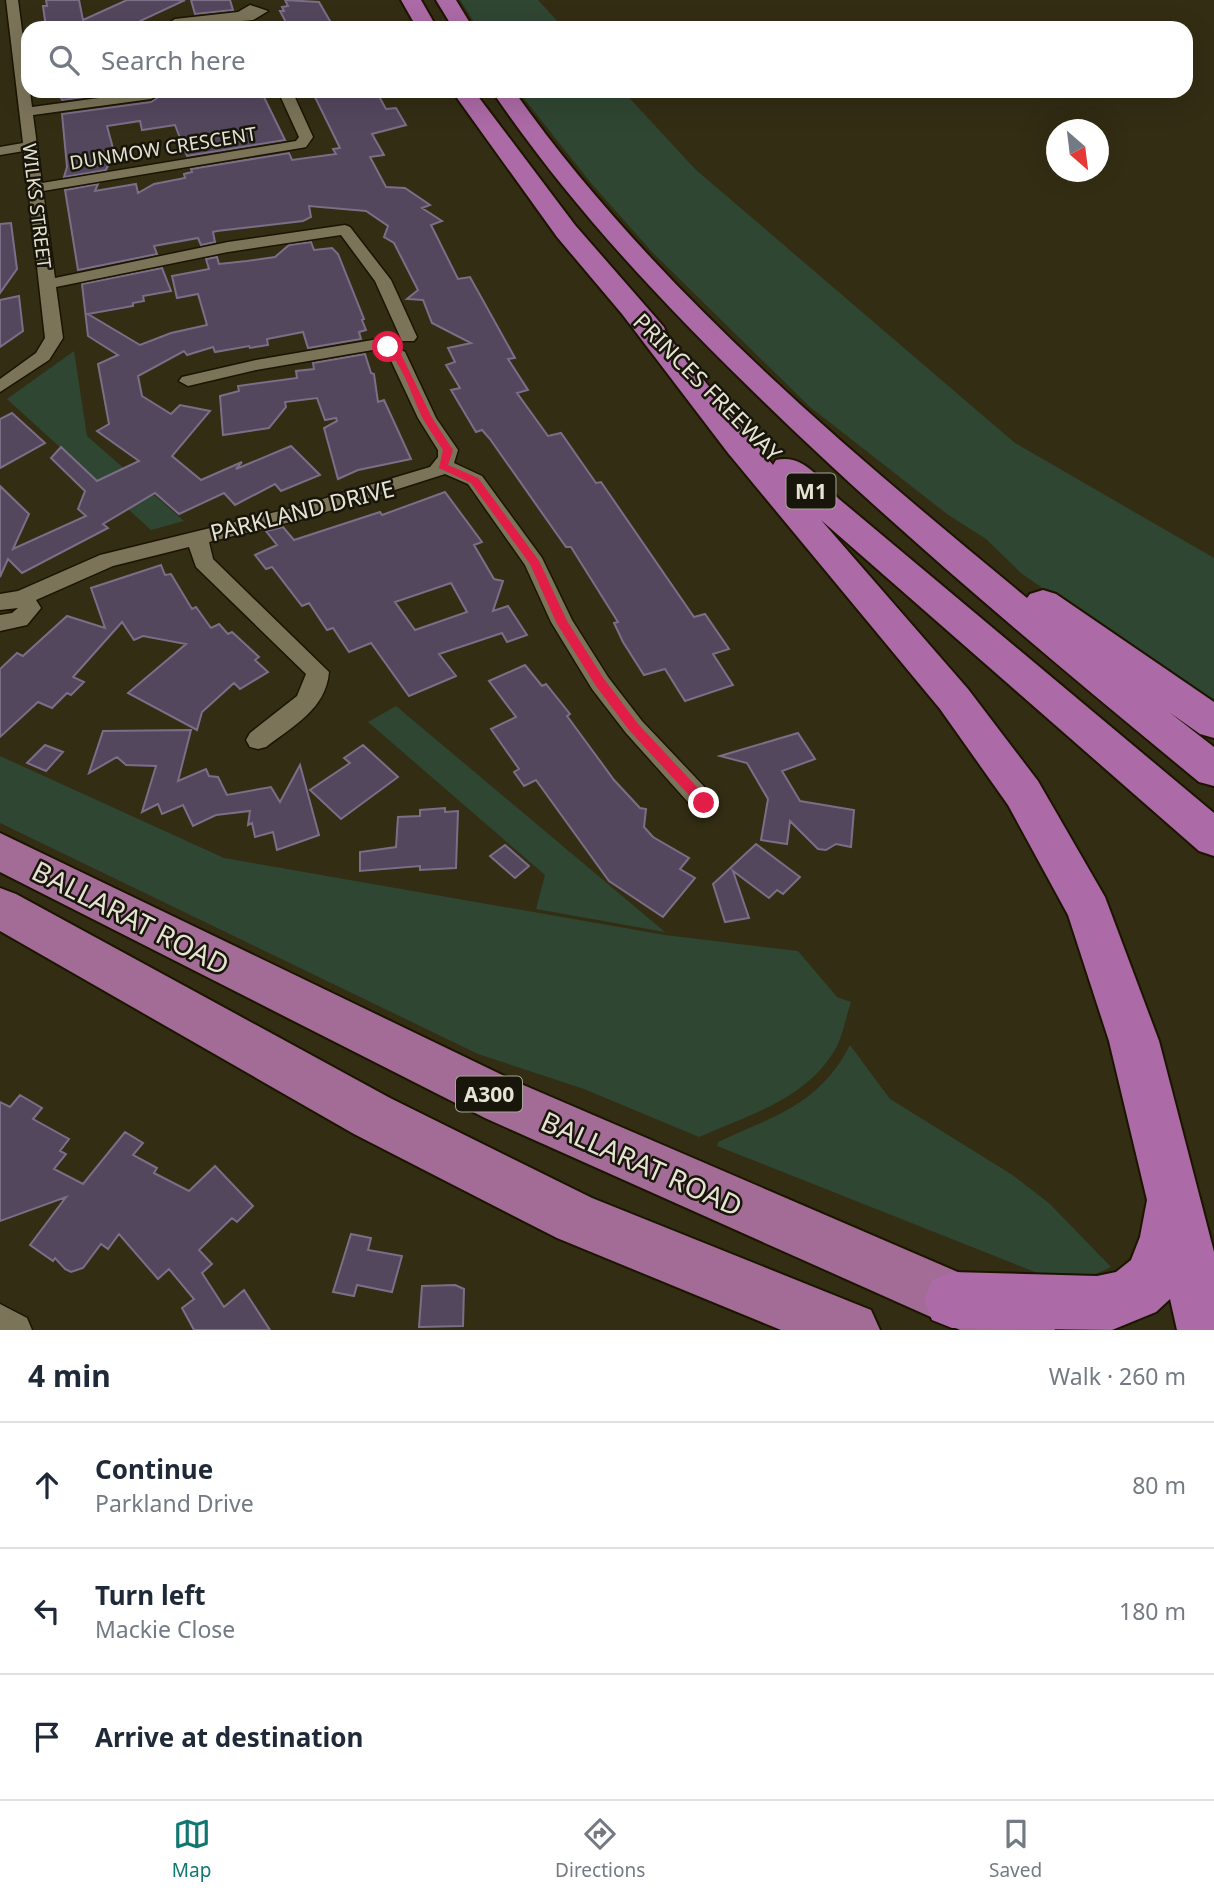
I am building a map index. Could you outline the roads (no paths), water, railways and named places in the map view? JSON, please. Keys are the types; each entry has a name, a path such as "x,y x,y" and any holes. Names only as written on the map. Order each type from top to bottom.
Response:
{"highway":[{"path":"411,0 423,21"},
{"path":"446,0 459,21"},
{"name":"PRINCES FREEWAY","path":"468,98 566,231 636,315 827,507 1214,838"},
{"name":"PRINCES FREEWAY","path":"508,98 559,166 618,237 694,317 786,407 1039,630 1214,770"},
{"path":"636,315 739,446 954,699 1023,793 1089,911 1134,1041 1206,1330"},
{"path":"786,407 1038,599 1214,723"},
{"name":"BALLARAT ROAD","path":"0,851 503,1101 952,1300 1026,1330"},
{"path":"0,908 372,1116 564,1213 850,1330"},
{"path":"952,1300 1085,1307 1131,1298 1147,1283 1158,1265 1170,1216 1168,1183"}],"street":[{"name":"WILKS STREET","path":"12,0 14,59 21,93"},
{"path":"188,21 252,12"},
{"name":"WILKS STREET","path":"0,387 36,362 53,344 36,187 22,98"},
{"path":"25,112 123,98"},
{"name":"DUNMOW CRESCENT","path":"36,187 297,146 306,137 288,98"},
{"path":"0,151 29,146"},
{"path":"47,284 228,247 345,230 383,280 396,313 398,345 427,418 448,450 443,466 475,480 535,563 562,622 600,682 634,727 704,803"},
{"path":"188,381 256,365 340,351 398,345"},
{"name":"PARKLAND DRIVE","path":"9,609 66,578 107,560 339,503 430,475 443,466"},
{"path":"197,536 203,562 318,672 318,685 310,698 258,740"},
{"path":"0,1321 15,1330"}]}
